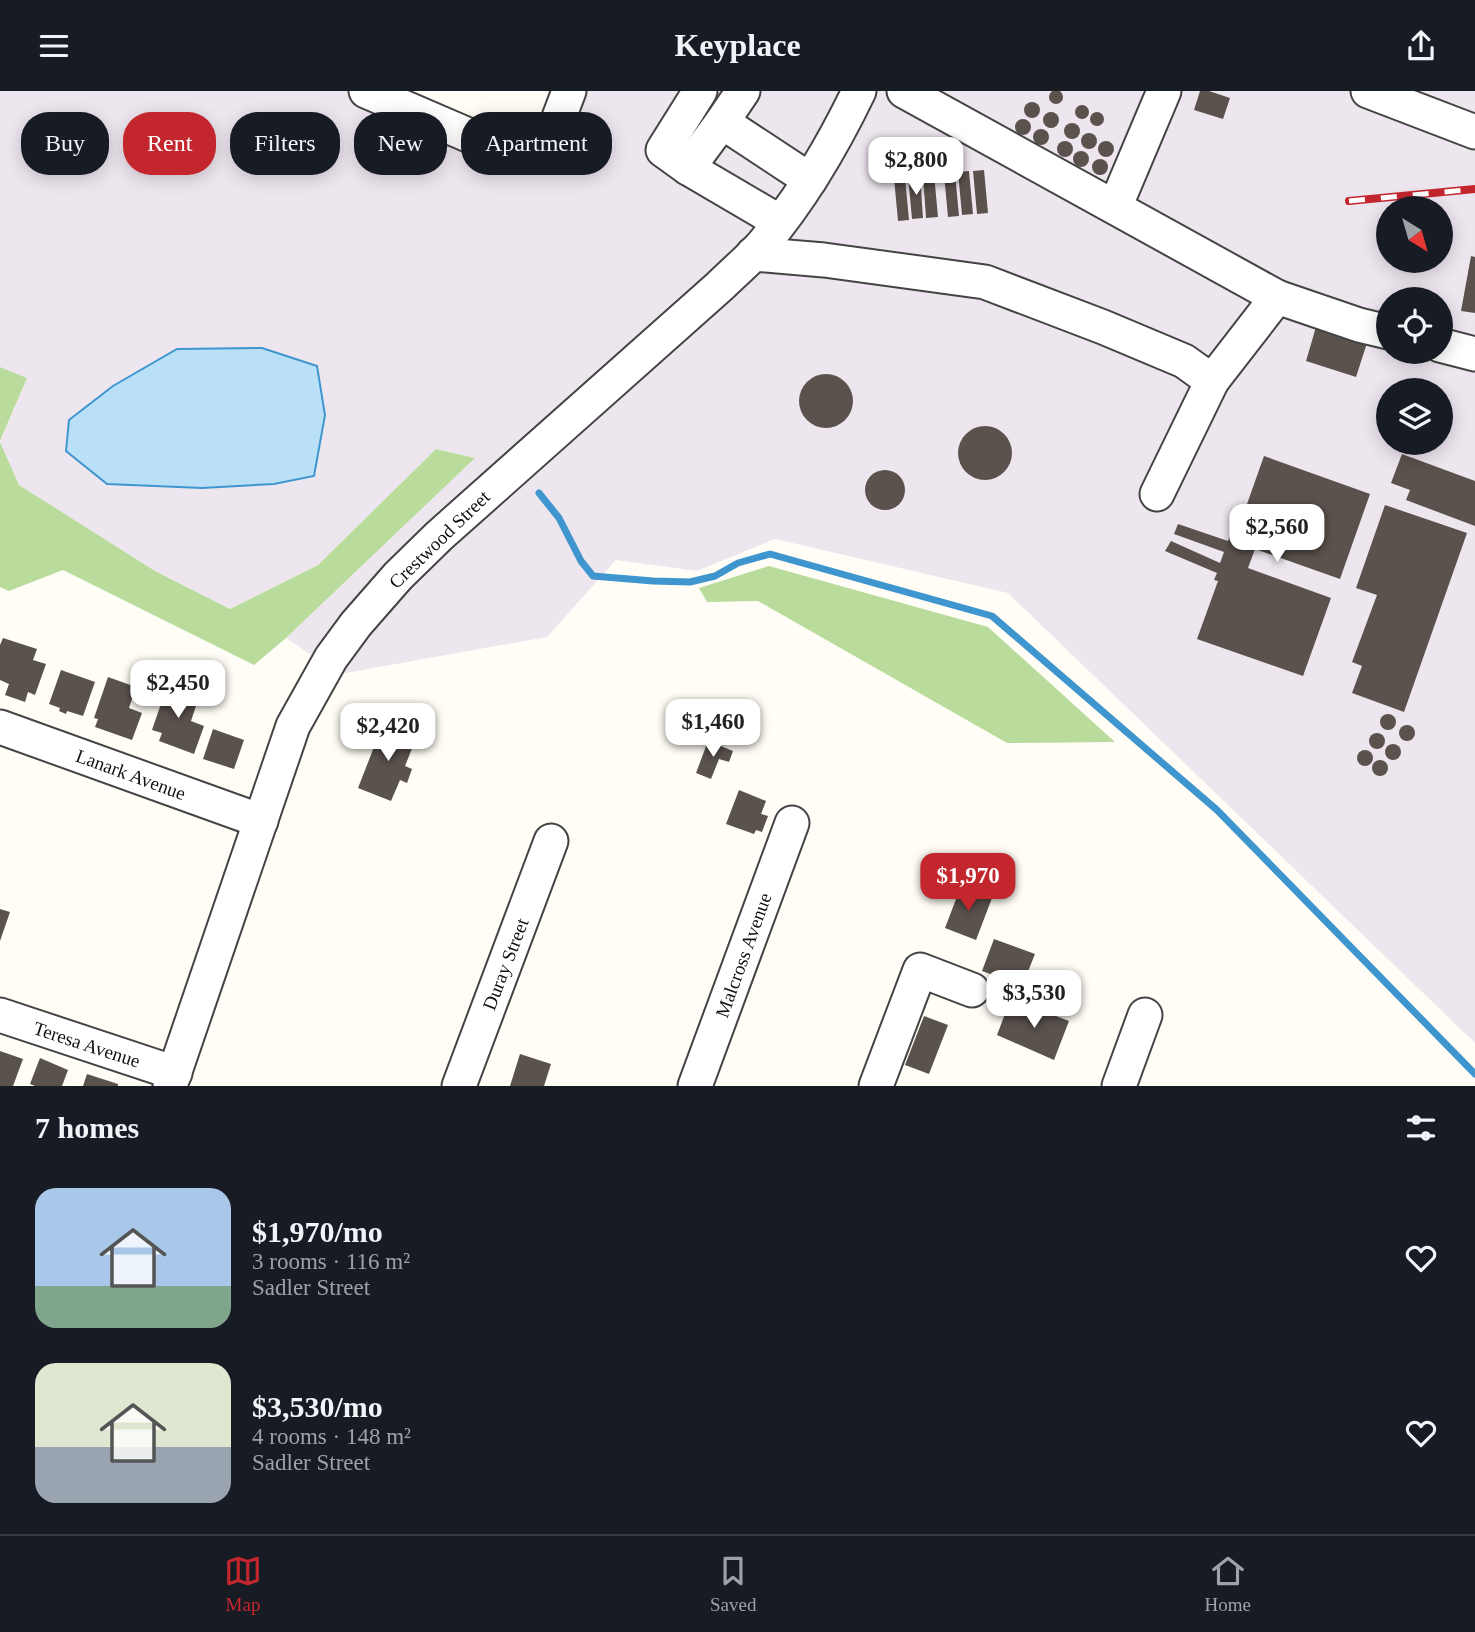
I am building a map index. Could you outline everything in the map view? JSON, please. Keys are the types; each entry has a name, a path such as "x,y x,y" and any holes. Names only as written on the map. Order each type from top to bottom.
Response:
{"street":[{"path":"366,91 496,147 529,146 555,128 569,91"},
{"path":"700,91 663,150 688,168 780,222"},
{"path":"688,168 743,91"},
{"name":"Crestwood Street","path":"172,1079 293,726 331,659 356,624 398,576 439,536 761,246 810,180 859,91"},
{"path":"904,91 1277,296 1376,329"},
{"path":"1118,208 1164,91"},
{"path":"1368,91 1475,132"},
{"path":"722,122 810,180"},
{"path":"753,254 824,260 985,282 1184,361 1212,381"},
{"path":"1157,494 1212,381 1277,296"},
{"path":"1453,348 1475,353"},
{"name":"Lanark Avenue","path":"0,727 261,821"},
{"name":"Malcross Avenue","path":"695,1086 792,823"},
{"name":"Duray Street","path":"459,1086 551,841"},
{"path":"876,1086 920,970 972,990"},
{"name":"Teresa Avenue","path":"0,1015 172,1079"},
{"path":"1118,1086 1145,1015"}],"shaded area":[{"path":"0,91 351,91 398,112 354,112 354,175 447,175 447,134 461,140 461,175 612,175 612,112 553,112 585,91 1475,91 1475,1043 1008,593 775,539 697,571 616,560 547,637 340,674 286,638 475,458 436,449 318,565 230,609 155,571 18,485 0,442 27,378 0,367"}],"green space":[{"path":"0,367 27,378 0,441"},
{"path":"0,442 19,485 155,571 230,609 318,565 436,449 475,458 286,638 254,665 63,570 9,591 0,587"},
{"path":"769,566 988,627 1115,742 1007,743 758,601 707,602 699,588"}],"water":[{"path":"262,348 317,366 325,415 314,476 274,484 202,488 107,484 66,451 69,420 113,386 177,349"}],"building":[{"path":"1056,90 1061,92 1061,102 1056,104 1051,102 1049,97 1051,92"},
{"path":"1200,91 1230,98 1223,119 1194,110"},
{"path":"1029,102 1035,102 1040,110 1038,116 1029,118 1024,113 1024,107"},
{"path":"1082,105 1087,107 1087,117 1082,119 1077,117 1075,112 1077,107"},
{"path":"1048,112 1054,112 1059,120 1057,126 1048,128 1043,123 1043,117"},
{"path":"1097,112 1102,114 1102,124 1097,126 1092,124 1090,119 1092,114"},
{"path":"1020,119 1026,119 1031,127 1029,133 1020,135 1015,130 1015,124"},
{"path":"1069,123 1075,123 1080,131 1078,137 1069,139 1064,134 1064,128"},
{"path":"1038,129 1044,129 1049,137 1047,143 1038,145 1033,140 1033,134"},
{"path":"1086,133 1092,133 1097,141 1095,147 1086,149 1081,144 1081,138"},
{"path":"1062,141 1068,141 1073,149 1071,155 1062,157 1057,152 1057,146"},
{"path":"1103,141 1109,141 1114,149 1112,155 1103,157 1098,152 1098,146"},
{"path":"1078,151 1084,151 1089,159 1087,165 1078,167 1073,162 1073,156"},
{"path":"1097,159 1103,159 1108,167 1106,173 1097,175 1092,170 1092,164"},
{"path":"984,170 988,213 977,214 973,171"},
{"path":"969,171 973,214 962,215 958,172"},
{"path":"955,173 959,216 948,217 944,174"},
{"path":"934,174 938,217 926,218 923,175"},
{"path":"920,175 923,218 912,219 908,176"},
{"path":"905,177 909,220 898,221 894,178"},
{"path":"1471,256 1475,257 1475,313 1461,311"},
{"path":"1316,327 1367,343 1356,377 1306,361"},
{"path":"826,374 845,382 853,401 845,420 826,428 807,420 799,401 807,382"},
{"path":"985,426 1004,434 1012,453 1004,472 985,480 966,472 958,453 966,434"},
{"path":"1402,455 1475,481 1475,526 1406,500 1410,490 1391,483"},
{"path":"1264,456 1370,494 1340,579 1255,549 1248,568 1331,598 1303,676 1197,639 1218,581 1214,580 1217,573 1165,551 1171,541 1220,563 1224,552 1174,534 1178,524 1228,541 1230,536 1235,538"},
{"path":"885,470 893,471 899,476 904,482 904,498 899,504 893,509 885,510 877,509 871,504 866,498 865,490 866,482 871,476 877,471"},
{"path":"1385,505 1467,533 1404,712 1352,693 1362,666 1352,662 1377,595 1356,588"},
{"path":"3,638 37,649 33,660 46,664 35,695 28,692 25,702 5,695 9,684 0,680 0,645"},
{"path":"61,670 95,682 83,716 67,711 66,714 59,711 60,708 49,704"},
{"path":"108,677 136,687 129,708 142,713 132,740 95,727 98,719 94,718"},
{"path":"175,685 194,692 191,698 198,700 191,721 204,726 194,754 159,741 162,733 152,730 166,689 173,691"},
{"path":"1388,714 1396,722 1388,730 1380,722"},
{"path":"383,724 417,736 405,766 412,769 407,783 400,780 391,801 358,788"},
{"path":"1407,725 1415,733 1407,741 1399,733"},
{"path":"213,729 244,740 234,769 203,759"},
{"path":"1377,733 1385,741 1377,749 1369,741"},
{"path":"708,741 733,751 729,762 719,759 711,779 696,773"},
{"path":"1393,744 1401,752 1393,760 1385,752"},
{"path":"1365,750 1373,758 1365,766 1357,758"},
{"path":"1380,760 1388,768 1380,776 1372,768"},
{"path":"739,790 766,801 761,814 768,816 762,832 756,830 754,834 726,824"},
{"path":"980,866 1002,874 994,895 971,887"},
{"path":"961,886 992,898 976,940 945,928"},
{"path":"0,909 10,912 0,941"},
{"path":"994,939 1035,954 1023,984 982,971"},
{"path":"1017,1001 1069,1021 1054,1060 997,1035 1005,1014 1011,1016"},
{"path":"924,1016 948,1025 929,1074 905,1065"},
{"path":"0,1051 23,1059 13,1086 0,1086"},
{"path":"520,1054 551,1064 544,1086 510,1086"},
{"path":"40,1058 68,1070 62,1086 30,1084"},
{"path":"87,1074 118,1084 118,1086 83,1086"}],"waterway":[{"path":"539,493 559,518 581,561 593,576 690,582 715,576 738,563 770,554 992,616 1217,810 1475,1074"}],"railway":[{"path":"1349,201 1475,189"}]}
